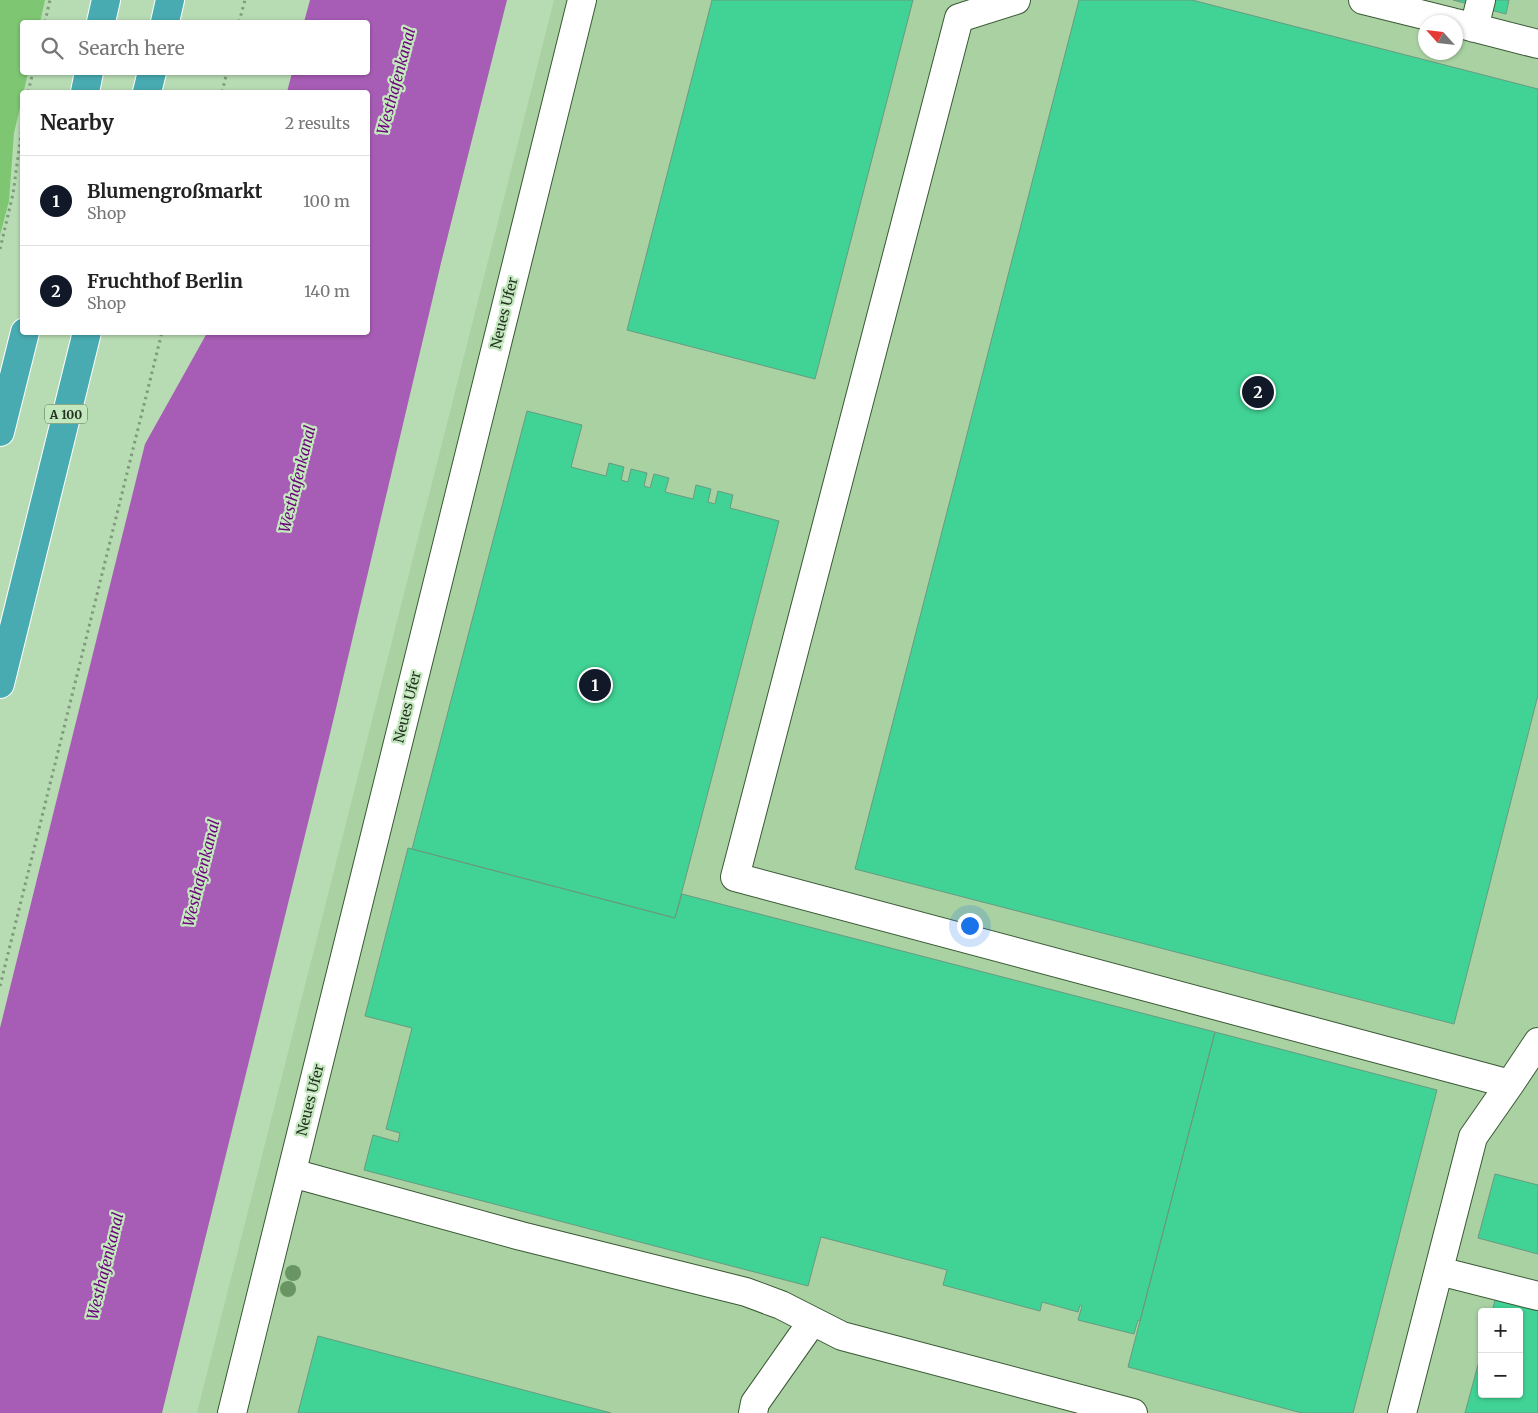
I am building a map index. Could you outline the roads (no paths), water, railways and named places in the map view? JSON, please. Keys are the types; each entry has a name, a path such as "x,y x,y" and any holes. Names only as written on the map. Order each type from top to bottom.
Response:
{"highway":[{"path":"101,20 106,0"},
{"path":"165,20 170,0"},
{"path":"85,90 88,75"},
{"path":"148,90 151,75"},
{"path":"0,432 24,335"},
{"name":"A 100","path":"0,684 86,335"}],"lane":[{"name":"Neues Ufer","path":"232,1413 582,0"},
{"path":"1016,0 960,18 736,877 1510,1084"},
{"path":"1463,21 1481,0"},
{"path":"1370,1 1422,15"},
{"path":"1463,26 1538,44"},
{"path":"1402,1413 1473,1137 1538,1042"},
{"path":"292,1173 520,1236 746,1292 781,1305 842,1336 1133,1413"},
{"path":"1439,1271 1538,1296"},
{"path":"753,1413 755,1403 812,1322"}],"water":[{"name":"Westhafenkanal","path":"310,0 507,0 441,263 329,738 162,1413 0,1413 0,1028 145,444 206,335 370,335 370,90 288,90 291,75 370,75 370,20 305,20"}],"place":[{"name":"Fruchthof Berlin","path":"1258,392"},
{"name":"Blumengroßmarkt","path":"595,685"}]}
